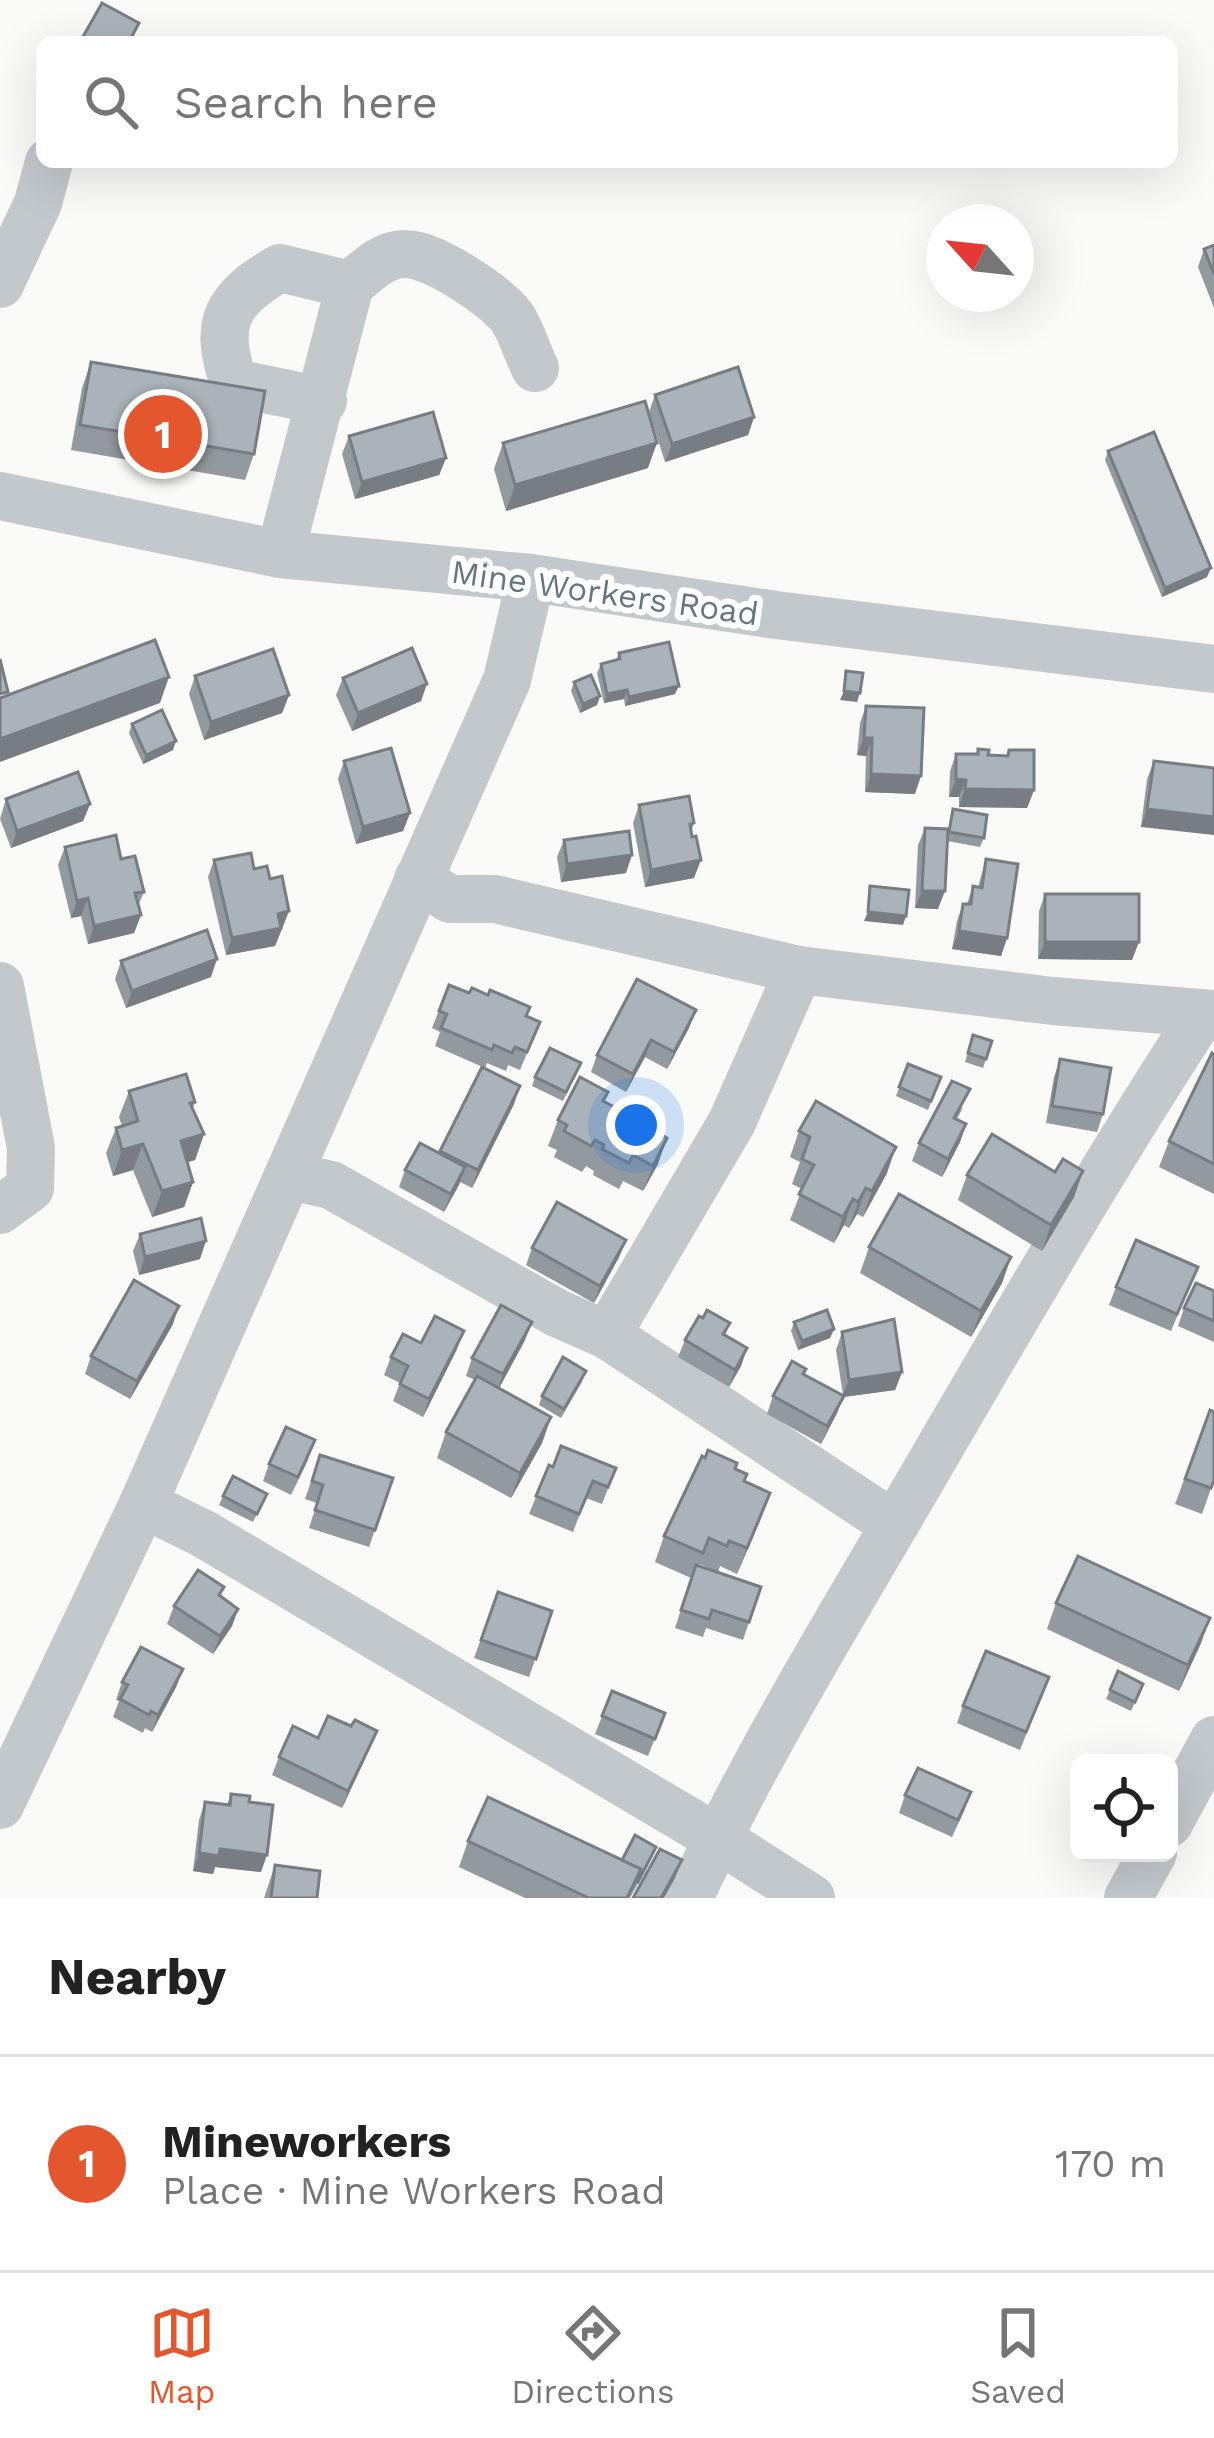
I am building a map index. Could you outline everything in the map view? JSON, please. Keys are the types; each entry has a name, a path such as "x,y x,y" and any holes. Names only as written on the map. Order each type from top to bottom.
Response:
{"street":[{"path":"0,284 38,202 47,168"},
{"path":"280,554 350,285 382,259 407,253 442,266 511,316 535,368"},
{"path":"322,400 234,383 222,348 226,316 247,287 280,268 350,285"},
{"name":"Mine Workers Road","path":"0,496 280,554 531,578 776,615 1214,669"},
{"path":"0,1805 143,1504 507,680 531,578"},
{"path":"418,879 450,899 495,899 799,970 1053,1001 1209,1014 1035,1280 717,1838 689,1898"},
{"path":"607,1335 732,1122 799,970"},
{"path":"0,986 31,1148 30,1188 0,1210"},
{"path":"290,1176 331,1185 557,1313 607,1335 893,1524"},
{"path":"143,1504 205,1534 811,1898"},
{"path":"1178,1806 1214,1740"},
{"path":"1128,1898 1148,1862"}],"building":[{"path":"102,3 139,23 132,36 83,36"},
{"path":"1214,245 1214,274 1204,249"},
{"path":"91,362 265,391 254,454 80,425"},
{"path":"738,367 754,417 672,444 655,395"},
{"path":"645,401 657,443 515,485 503,443"},
{"path":"433,412 446,458 362,482 349,436"},
{"path":"1154,432 1211,568 1165,588 1108,451"},
{"path":"155,640 169,677 0,739 0,698"},
{"path":"669,642 679,686 629,697 627,690 607,694 601,664 620,659 619,653"},
{"path":"412,648 427,684 358,713 343,678"},
{"path":"273,649 289,695 211,722 195,676"},
{"path":"0,659 8,692 0,694"},
{"path":"846,671 863,673 860,693 844,691"},
{"path":"591,675 600,696 583,704 574,682"},
{"path":"866,706 924,708 921,776 871,774 872,738 864,738"},
{"path":"162,710 176,741 146,755 132,724"},
{"path":"391,748 410,813 363,827 344,761"},
{"path":"978,749 1008,756 1009,750 1034,750 1034,790 965,789 966,780 956,779 956,754 978,754"},
{"path":"1154,761 1214,768 1214,817 1147,809"},
{"path":"78,772 90,804 17,831 6,799"},
{"path":"689,796 692,837 696,836 701,860 651,870 639,805"},
{"path":"953,809 987,815 984,838 949,832"},
{"path":"925,828 948,829 945,891 922,891"},
{"path":"629,831 632,855 567,864 564,840"},
{"path":"116,835 121,859 135,856 144,892 135,893 141,915 94,926 88,898 77,901 65,847"},
{"path":"251,853 254,869 267,866 270,879 282,876 289,911 278,914 281,928 232,938 214,860"},
{"path":"986,859 1018,864 1007,938 959,931 963,904 971,904 973,886 982,888"},
{"path":"870,886 909,890 906,916 868,912"},
{"path":"1045,894 1139,894 1139,942 1045,942"},
{"path":"207,930 217,959 132,991 121,961"},
{"path":"637,979 696,1010 674,1052 651,1040 633,1074 597,1055"},
{"path":"449,985 469,993 472,988 488,995 490,990 530,1007 526,1016 540,1022 527,1052 515,1047 512,1053 494,1045 492,1050 441,1028 447,1014 439,1011"},
{"path":"973,1035 992,1041 986,1059 968,1053"},
{"path":"550,1048 581,1063 566,1092 535,1077"},
{"path":"1214,1055 1214,1164 1169,1141"},
{"path":"1060,1059 1111,1068 1103,1114 1052,1106"},
{"path":"908,1064 941,1077 931,1101 899,1087"},
{"path":"482,1067 520,1086 478,1170 440,1151"},
{"path":"186,1074 195,1102 190,1103 204,1134 181,1141 193,1182 162,1191 143,1144 122,1150 116,1128 138,1121 129,1091"},
{"path":"580,1077 608,1092 603,1101 622,1111 627,1102 638,1099 649,1104 652,1114 646,1126 667,1138 653,1166 633,1155 629,1163 595,1140 591,1146 564,1131 567,1125 558,1120"},
{"path":"952,1081 970,1089 954,1118 966,1124 948,1159 919,1143"},
{"path":"816,1101 896,1147 872,1191 866,1188 858,1202 853,1199 843,1217 799,1194 814,1165 802,1159 810,1137 799,1131"},
{"path":"992,1134 1055,1172 1063,1159 1083,1171 1051,1225 967,1175"},
{"path":"420,1143 465,1167 451,1194 405,1170"},
{"path":"899,1194 1011,1257 981,1311 869,1247"},
{"path":"557,1202 626,1240 600,1286 532,1248"},
{"path":"201,1218 206,1241 145,1257 140,1234"},
{"path":"1136,1240 1198,1267 1177,1314 1116,1287"},
{"path":"134,1280 179,1306 137,1381 91,1356"},
{"path":"1196,1283 1214,1291 1214,1321 1184,1308"},
{"path":"501,1305 532,1322 503,1374 472,1358"},
{"path":"707,1310 730,1323 723,1334 747,1348 735,1370 685,1340"},
{"path":"827,1310 834,1329 802,1341 794,1322"},
{"path":"435,1316 464,1331 429,1399 400,1384 408,1366 391,1357 403,1334 421,1343"},
{"path":"894,1319 902,1372 849,1380 842,1332"},
{"path":"563,1357 586,1371 564,1409 542,1396"},
{"path":"792,1361 806,1369 803,1374 844,1396 827,1426 773,1396"},
{"path":"477,1376 551,1417 520,1473 446,1432"},
{"path":"1210,1410 1214,1412 1211,1488 1185,1479"},
{"path":"286,1427 315,1440 298,1477 269,1464"},
{"path":"561,1446 616,1468 608,1487 593,1481 579,1514 536,1496"},
{"path":"708,1450 737,1463 735,1469 747,1474 744,1481 770,1493 747,1548 709,1538 703,1553 664,1536"},
{"path":"320,1455 393,1478 375,1530 315,1510 323,1485 312,1481"},
{"path":"233,1476 267,1494 257,1514 223,1496"},
{"path":"1078,1556 1210,1618 1188,1665 1056,1603"},
{"path":"696,1565 761,1587 749,1622 712,1610 709,1619 681,1610"},
{"path":"198,1570 224,1587 219,1595 238,1609 220,1636 174,1606"},
{"path":"498,1592 552,1611 536,1659 481,1640"},
{"path":"141,1647 183,1669 158,1715 120,1699 128,1685 122,1682"},
{"path":"986,1651 1049,1677 1026,1732 963,1706"},
{"path":"1118,1671 1143,1684 1135,1702 1110,1690"},
{"path":"612,1691 665,1713 655,1739 602,1716"},
{"path":"328,1716 351,1726 355,1720 377,1731 348,1791 279,1757 293,1726 318,1738"},
{"path":"918,1768 971,1792 958,1820 905,1795"},
{"path":"231,1794 273,1805 267,1855 220,1849 219,1856 199,1853 205,1802 230,1805"},
{"path":"488,1797 641,1869 627,1898 589,1898 468,1841"},
{"path":"635,1835 656,1847 638,1882 641,1869 622,1860"},
{"path":"660,1849 682,1860 661,1898 633,1898"},
{"path":"275,1865 320,1871 317,1898 271,1898"}],"place":[{"name":"Mineworkers","path":"163,434"}]}
